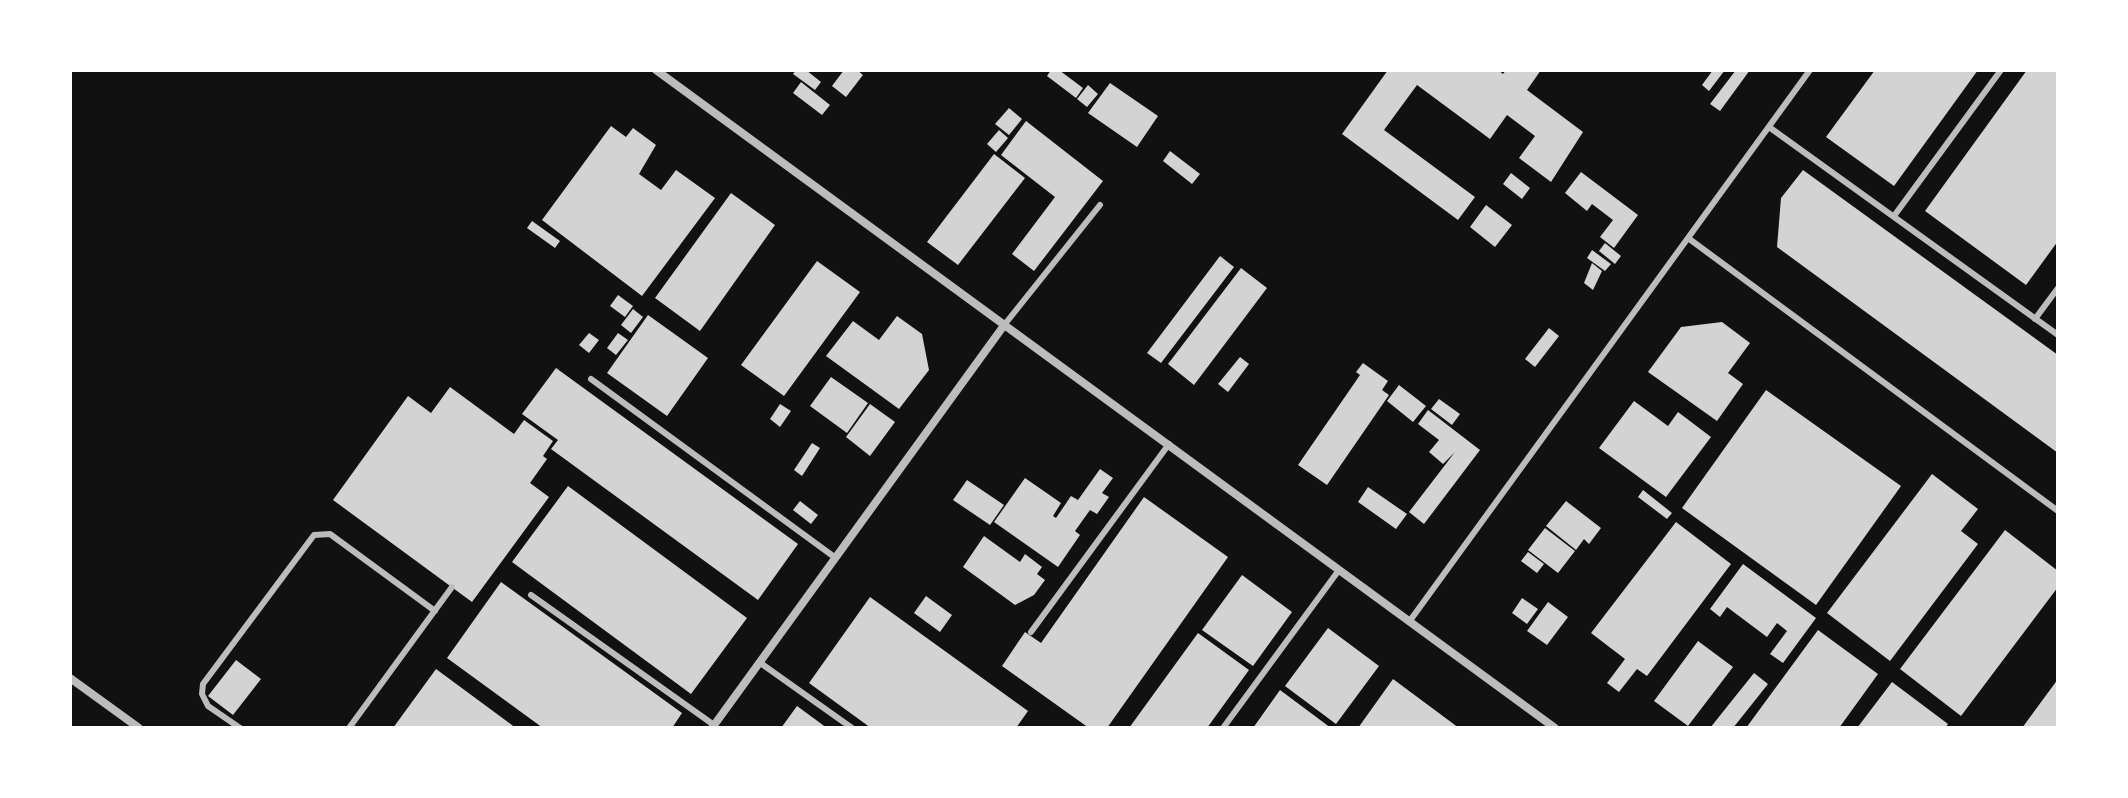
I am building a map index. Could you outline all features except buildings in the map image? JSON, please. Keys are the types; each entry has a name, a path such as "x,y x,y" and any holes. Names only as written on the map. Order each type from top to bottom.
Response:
{"street":[{"path":"656,70 1555,728"},
{"path":"713,726 833,556 1005,324"},
{"path":"70,678 139,728"}],"lane":[{"path":"1409,622 1810,70"},
{"path":"1894,216 2001,70"},
{"path":"1769,127 2058,335"},
{"path":"1005,324 1100,205"},
{"path":"1688,238 2058,511"},
{"path":"2035,319 2058,288"},
{"path":"591,379 833,556"},
{"path":"1031,632 1169,444"},
{"path":"240,728 208,706 202,694 203,684 314,535 330,534 435,611"},
{"path":"1223,728 1339,570"},
{"path":"349,728 452,587"},
{"path":"531,595 713,726"},
{"path":"759,662 852,728"}]}
